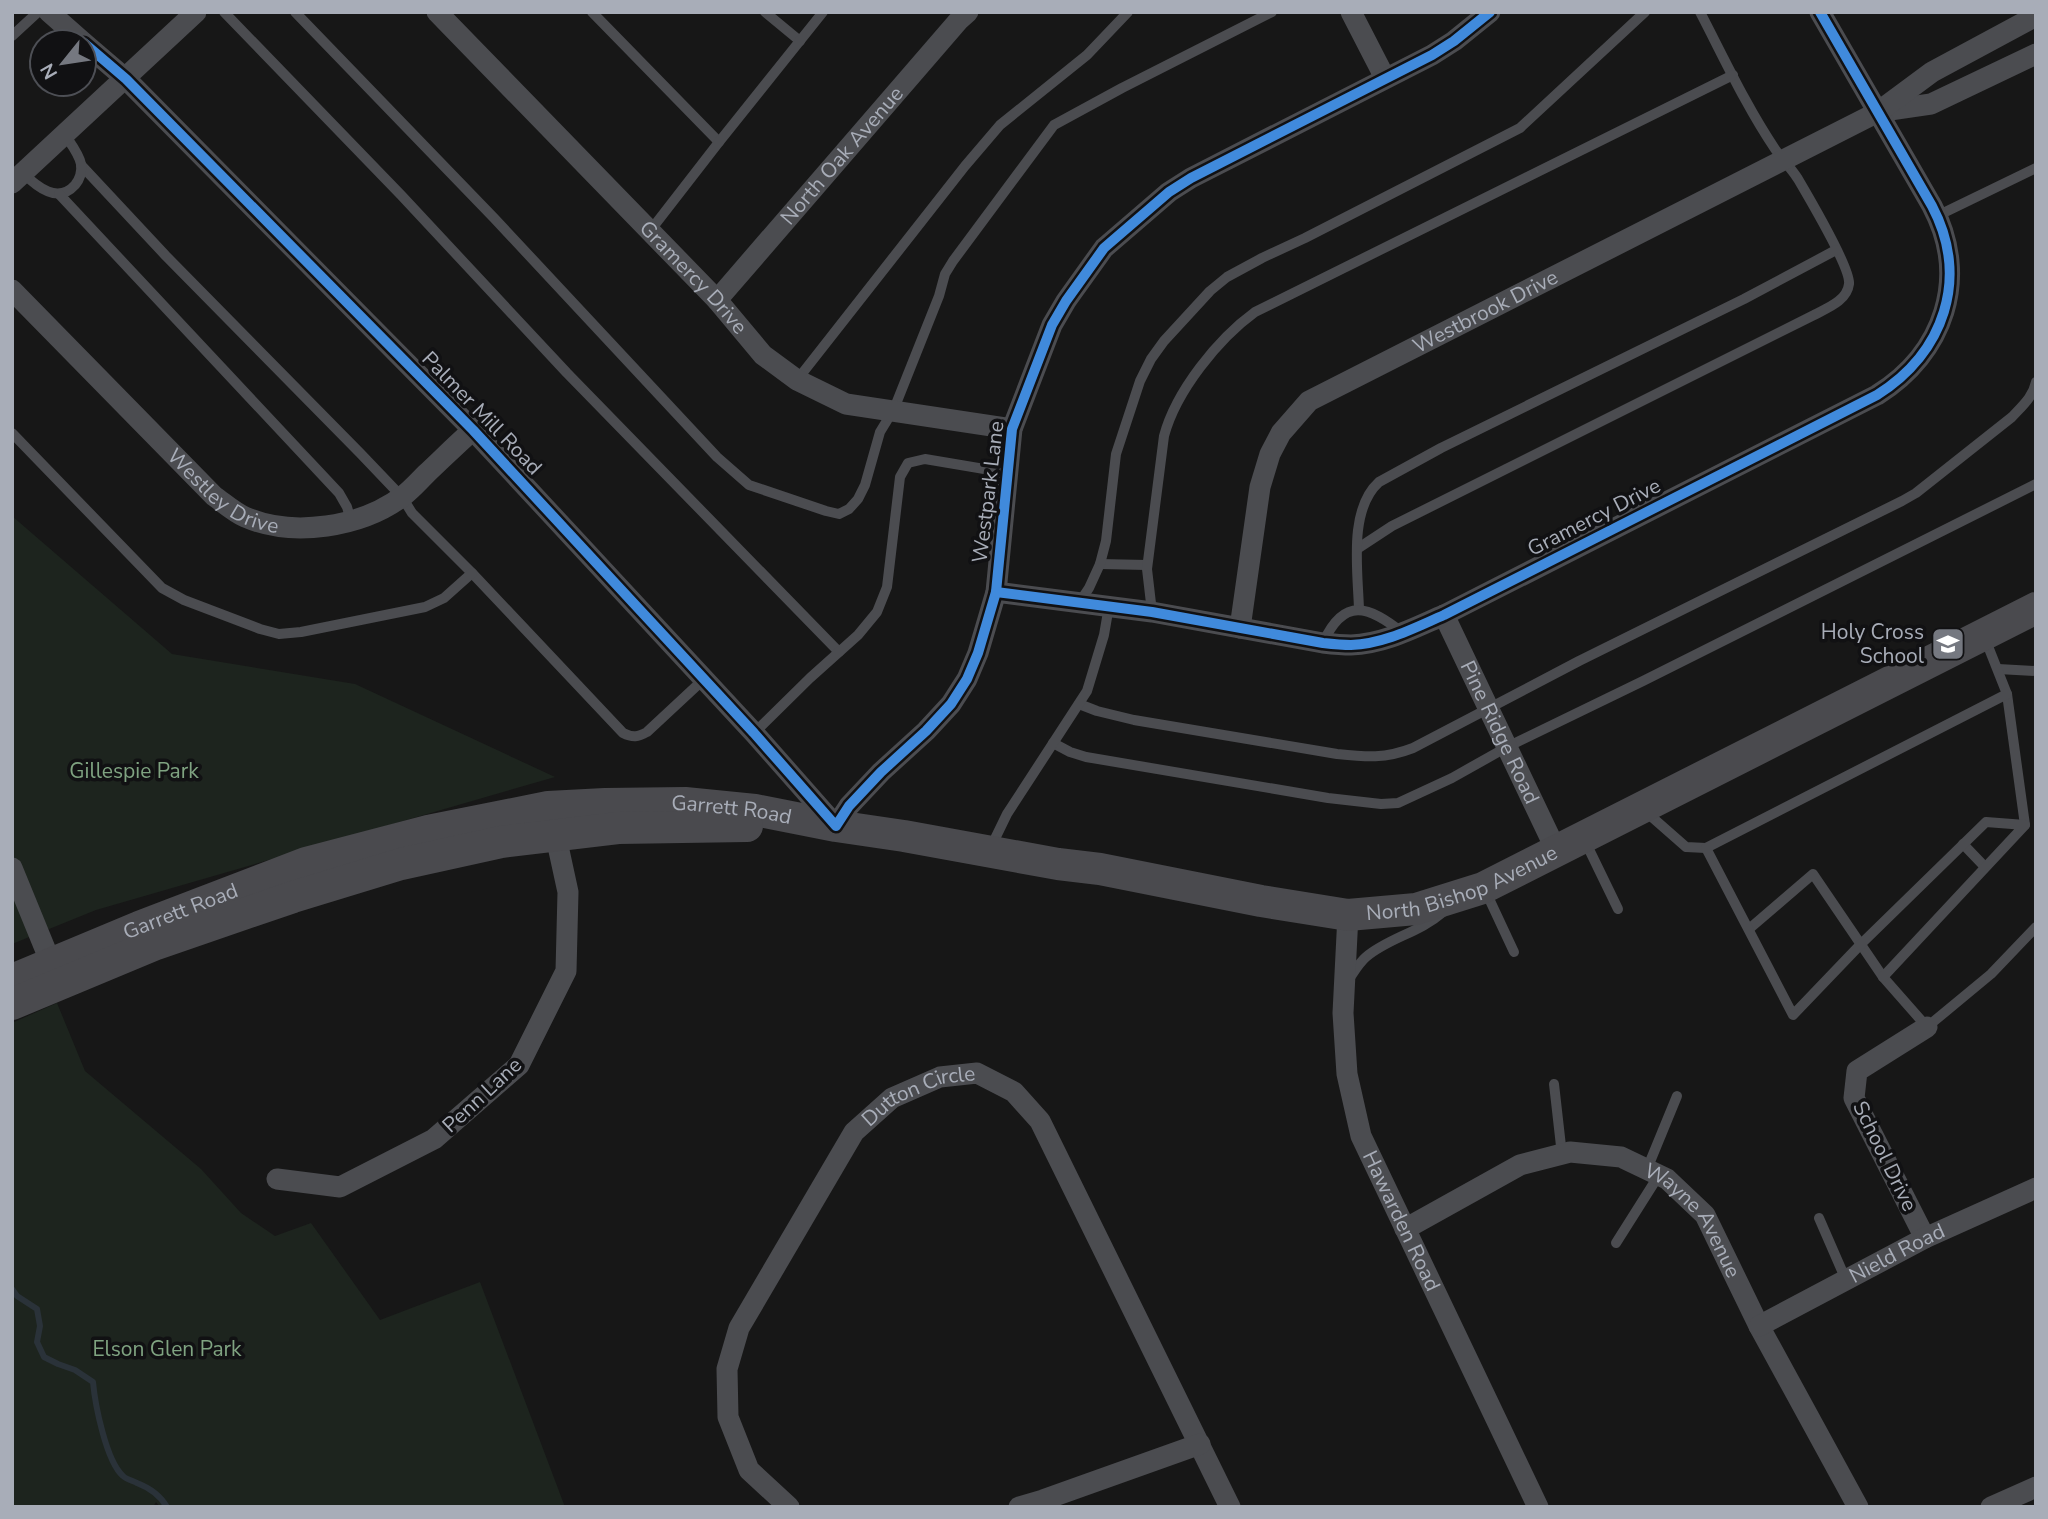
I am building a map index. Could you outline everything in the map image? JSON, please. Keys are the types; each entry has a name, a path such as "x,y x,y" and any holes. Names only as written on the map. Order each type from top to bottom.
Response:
{"main road":[{"name":"North Bishop Avenue","path":"836,826 1100,869 1261,901 1348,915 1416,909 1474,891 2036,608"},
{"name":"Garrett Road","path":"12,1004 56,974 139,927 306,863 428,831 552,821 605,804 685,803 755,810 836,826"},
{"name":"Garrett Road","path":"12,980 56,974"}],"street":[{"name":"Palmer Mill Road","path":"49,12 67,28"},
{"path":"18,178 196,12"},
{"name":"Gramercy Drive","path":"437,12 717,300 763,355 797,380 846,404 1012,429"},
{"path":"1350,12 1385,78"},
{"name":"Westpark Lane","path":"836,826 849,806 881,772 951,704 967,679 978,653 996,592 1012,429 1052,325 1104,247 1169,192 1432,55 1490,12"},
{"path":"1824,14 1878,112"},
{"name":"North Oak Avenue","path":"717,300 959,15"},
{"name":"Westbrook Drive","path":"1240,628 1260,488 1270,454 1281,433 1309,401 1878,112 1933,72 2036,16"},
{"name":"Westbrook Drive","path":"1878,112 1931,104 2036,54"},
{"name":"Palmer Mill Road","path":"98,55 125,79 473,429 754,733 836,826"},
{"name":"Gramercy Drive","path":"996,592 1152,612 1323,643 1352,645 1380,641 1444,615 1877,395 1891,386 1918,360 1932,341 1947,304 1949,268 1945,238 1937,216 1878,112"},
{"name":"Westley Drive","path":"12,290 214,496 244,517 272,525 300,528 326,526 370,515 402,497 473,429"},
{"name":"Pine Ridge Road","path":"1444,615 1507,747 1569,843"},
{"name":"Penn Lane","path":"278,1179 340,1187 434,1139 519,1065 566,971 568,892 552,821"},
{"path":"12,868 56,974"},
{"name":"Hawarden Road","path":"1348,915 1343,1013 1347,1074 1361,1136 1538,1507"},
{"name":"School Drive","path":"1926,1238 1854,1098 1857,1071 1927,1027"},
{"name":"Dutton Circle","path":"789,1507 749,1470 728,1417 727,1369 739,1328 854,1132 892,1098 940,1077 976,1073 1014,1092 1040,1121 1230,1507"},
{"name":"Wayne Avenue","path":"1405,1228 1520,1165 1570,1152 1621,1157 1667,1179 1705,1215 1759,1326 1858,1507"},
{"name":"Nield Road","path":"1759,1326 1926,1238 2036,1188"},
{"path":"1019,1507 1200,1444"},
{"path":"1991,1507 2036,1486"}],"lane":[{"path":"12,36 38,12"},
{"path":"224,12 401,195 567,373 839,652"},
{"path":"295,12 494,218 717,457 750,485 839,514 849,509 858,499 865,485 880,432 892,411 939,296 945,274 1054,125 1272,12"},
{"path":"592,12 719,142"},
{"path":"765,12 800,41"},
{"path":"650,231 823,12"},
{"path":"797,380 1000,125 1087,55 1128,12"},
{"path":"1079,603 1100,564 1106,541 1115,454 1140,381 1164,341 1210,291 1227,276 1520,128 1645,12"},
{"path":"1357,549 1392,526 1675,386 1840,300 1848,291 1848,272 1798,179 1776,151 1700,12"},
{"path":"1152,612 1147,565 1164,436 1178,401 1223,338 1255,312 1733,75"},
{"path":"18,178 47,192 58,194 68,191 81,175 81,165 65,135"},
{"path":"81,165 166,256 402,497 412,513 623,733 638,736 647,732 704,679"},
{"path":"1937,216 2036,168"},
{"path":"58,194 339,493 351,521"},
{"path":"1359,610 1359,517 1370,489 1379,482 1441,448 1744,299 1836,250"},
{"path":"1079,704 1134,720 1367,757 1381,757 1413,748 1916,493 2012,417 2026,403 2036,382"},
{"path":"12,433 162,588 184,600 260,629 279,634 301,632 425,607 444,598 472,573"},
{"path":"754,733 858,635 877,612 887,587 900,477 908,463 925,459 1008,473"},
{"path":"1053,743 1086,757 1328,798 1381,804 1398,803 2036,484"},
{"path":"1100,564 1147,565"},
{"path":"989,851 1007,814 1087,691 1104,635 1109,606"},
{"path":"1323,643 1331,625 1348,611 1371,612 1403,633"},
{"path":"1983,634 2007,694 2025,825"},
{"path":"1998,669 2036,671"},
{"path":"1640,807 1686,847 1706,848 2007,694"},
{"path":"1706,848 1793,1015 1861,944 1986,822 2025,825"},
{"path":"1883,977 2025,825"},
{"path":"1569,843 1618,909"},
{"path":"1963,844 1985,867"},
{"path":"1749,929 1813,874 1883,977 1927,1027 1991,974 2036,927"},
{"path":"1345,984 1364,958 1430,923 1474,891 1514,952"},
{"path":"1554,1084 1562,1155"},
{"path":"1616,1243 1653,1172 1677,1096"},
{"path":"1819,1218 1846,1280"}],"green space":[{"name":"Gillespie Park","path":"12,516 172,654 355,684 555,777 96,910 12,944"},
{"name":"Elson Glen Park","path":"57,1003 85,1071 201,1169 241,1213 275,1236 311,1223 380,1320 480,1282 565,1507 160,1507 156,1502 153,1507 12,1507 12,1023"}],"waterway":[{"path":"12,1289 17,1296 37,1309 40,1326 37,1342 44,1357 75,1370 93,1382 102,1432 117,1469 124,1477 154,1492 167,1507"}],"cycle path":[{"path":"98,55 126,79 473,430 754,733 836,826 849,806 881,772 951,704 967,679 978,653 996,592 1012,429 1052,325 1104,248 1169,192 1191,178 1432,55 1490,12"},
{"path":"996,592 1152,612 1323,643 1351,645 1375,642 1444,615 1877,395 1900,378 1919,358 1934,336 1944,312 1949,286 1949,260 1943,233 1932,206 1820,12"}],"place":[{"name":"Holy Cross School","path":"1948,644"}]}
